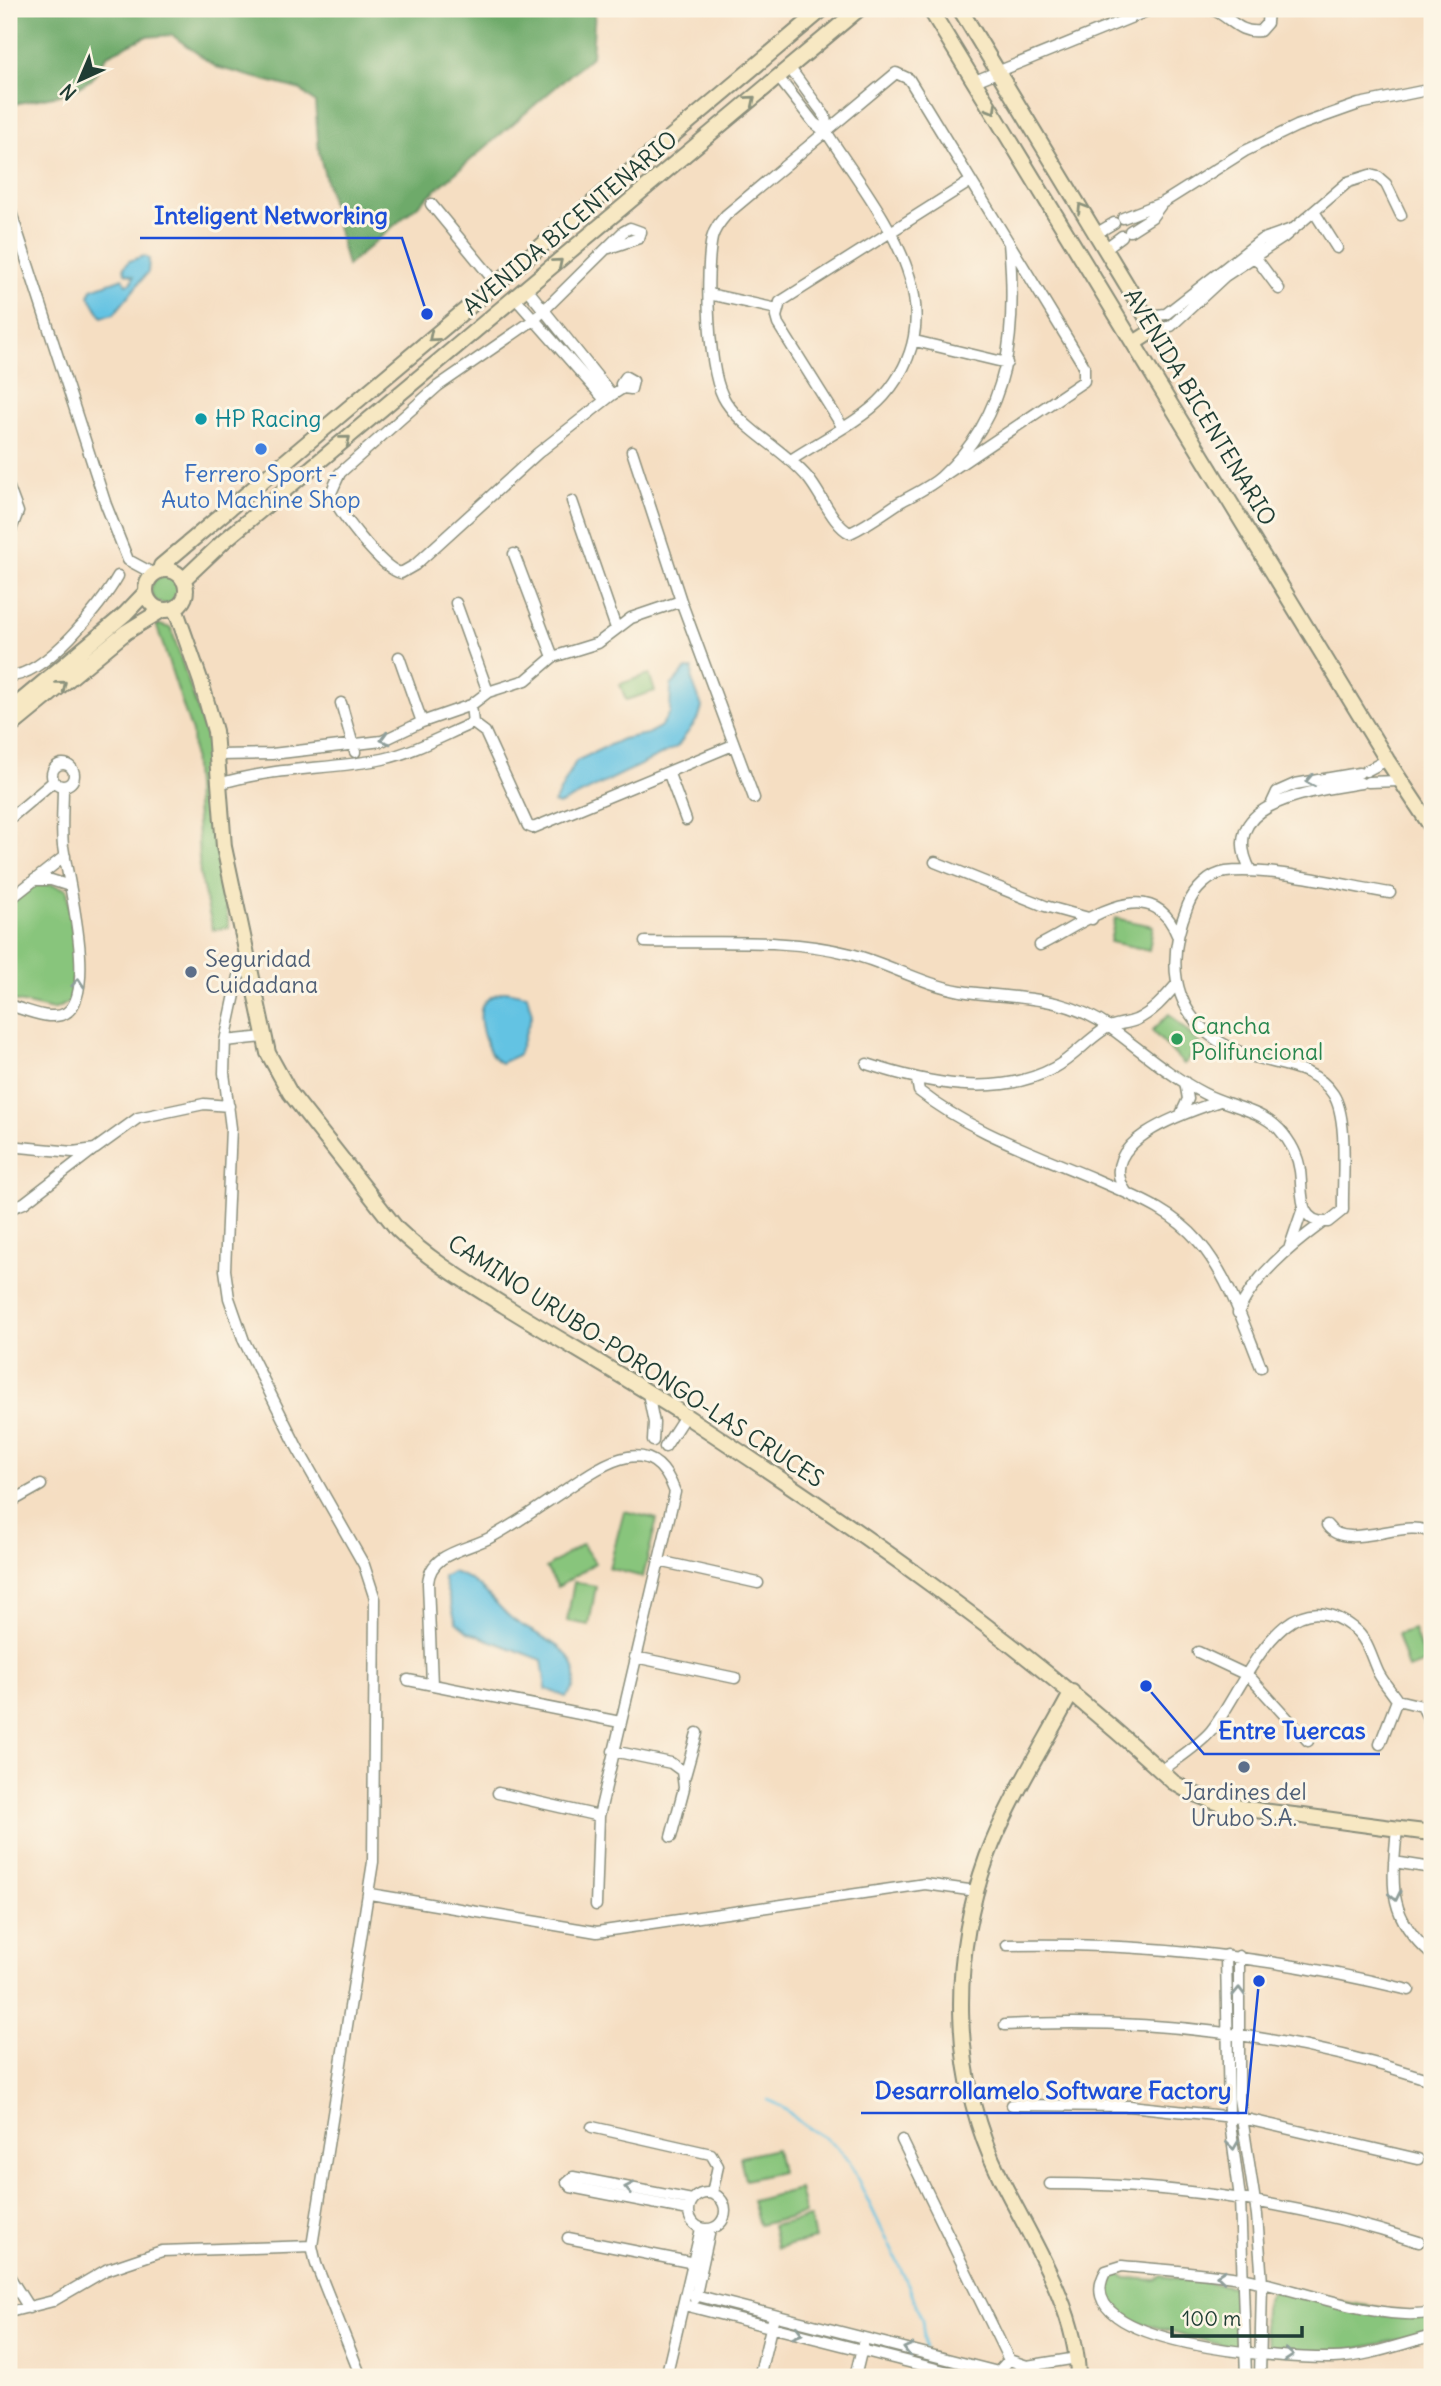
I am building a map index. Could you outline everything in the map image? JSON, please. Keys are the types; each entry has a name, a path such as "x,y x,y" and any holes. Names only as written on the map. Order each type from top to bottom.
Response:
{"street":[{"name":"AVENIDA BICENTENARIO","path":"157,572 272,471 823,9"},
{"name":"AVENIDA BICENTENARIO","path":"183,580 224,541 859,9"},
{"name":"AVENIDA BICENTENARIO","path":"930,9 1387,760 1432,828"},
{"name":"AVENIDA BICENTENARIO","path":"960,9 1154,330"},
{"path":"975,81 1152,9"},
{"path":"1211,9 1227,16 1237,27 1249,33 1260,31 1267,23 1268,9"},
{"path":"810,20 823,25 825,38"},
{"path":"784,72 814,123 827,133 890,230 911,275 916,299 915,341 901,372 883,397 864,414 791,460"},
{"path":"896,73 909,79 971,181 1084,366 1084,381 940,478 850,533 840,527 819,491 791,460 737,416 721,393 712,369 709,294 711,248 718,224 896,73"},
{"path":"1077,247 1118,221 1164,202 1245,151 1297,126 1359,104 1432,89"},
{"path":"710,102 726,120"},
{"path":"1134,343 1154,330 1171,326 1225,276 1255,258 1315,213 1348,182 1370,175 1378,177 1385,184 1401,215"},
{"path":"842,426 778,324 777,309 786,296 971,181"},
{"path":"1085,261 1152,217 1164,202"},
{"path":"431,204 496,283"},
{"path":"9,206 106,505 128,559 157,572 173,571 183,580 184,599 126,632 9,728"},
{"path":"1315,213 1337,247"},
{"path":"1125,328 1146,316 1166,314 1261,240 1271,234 1293,229"},
{"path":"940,478 963,453 984,422 1007,363 1013,318 1009,243"},
{"path":"609,248 535,319 438,386 340,473 331,493 336,506 388,567 401,573 415,565 538,453 622,388"},
{"path":"1255,258 1279,289"},
{"path":"521,294 544,311 608,397"},
{"path":"521,294 535,319 608,397"},
{"path":"709,294 777,309"},
{"path":"915,341 1007,363"},
{"path":"632,450 681,601 754,798"},
{"path":"272,471 287,488"},
{"path":"9,488 18,512 9,535"},
{"path":"572,501 615,628"},
{"path":"209,525 216,529 224,541"},
{"path":"514,554 552,657"},
{"path":"9,711 125,614 146,592 157,572"},
{"path":"9,676 34,668 55,652 108,593 118,576"},
{"path":"146,592 151,603 168,609"},
{"path":"218,755 354,746 395,737 422,722 471,705 488,692 526,680 545,667 552,657 598,643 631,618 681,601"},
{"path":"456,603 488,692"},
{"name":"CAMINO URUBO-PORONGO-LAS CRUCES","path":"168,609 201,682 218,755 225,847 264,1037 273,1065 290,1093 397,1229 414,1245 473,1286 685,1416 814,1501 1072,1692 1189,1793 1212,1803 1432,1833"},
{"path":"399,657 422,722"},
{"path":"341,703 358,762"},
{"path":"471,705 473,723 485,732 528,826 533,828 669,774 733,745"},
{"path":"219,784 248,775 294,772 397,755 473,723"},
{"path":"246,755 248,775"},
{"path":"1368,777 1387,760"},
{"path":"669,774 686,820"},
{"path":"1251,871 1243,855 1240,838 1246,823 1271,805 1368,777 1401,781"},
{"path":"9,819 58,784 65,856 79,925 77,1000 66,1013 52,1016 9,1005"},
{"path":"9,900 65,856"},
{"path":"935,862 1045,906 1092,919"},
{"path":"1238,1313 1251,1290 1289,1250 1322,1223 1335,1220 1343,1210 1341,1112 1334,1096 1322,1082 1307,1072 1248,1055 1217,1040 1192,1016 1176,985 1177,935 1191,897 1205,882 1224,872 1251,871 1390,893"},
{"path":"34,880 70,886"},
{"path":"1040,945 1126,902 1139,902 1164,912 1177,935"},
{"path":"645,942 810,946 852,954 926,984 963,991 1054,1000 1076,1008 1109,1027 1185,1082 1220,1101 1254,1113 1276,1127 1294,1147 1300,1170 1303,1208 1289,1250"},
{"path":"248,963 239,976 225,1041 224,1073 229,1106 230,1172 225,1270 235,1320 298,1449 364,1565 375,1599 373,1863 313,2246 316,2264 361,2377"},
{"path":"867,1064 917,1080 996,1084 1027,1079 1054,1068 1109,1027 1150,1012 1176,985"},
{"path":"225,1041 264,1037"},
{"path":"917,1080 919,1091 963,1123 1164,1210 1199,1242 1214,1262 1261,1367"},
{"path":"1181,1114 1188,1098 1185,1082"},
{"path":"1126,1193 1119,1176 1123,1158 1137,1140 1181,1114 1220,1101"},
{"path":"9,1209 24,1203 138,1118 204,1104 229,1106"},
{"path":"9,1146 72,1152 95,1149"},
{"path":"1303,1208 1310,1217 1322,1223"},
{"path":"642,1458 651,1443 654,1423 648,1393"},
{"path":"656,1465 685,1416"},
{"path":"432,1685 428,1575 437,1561 490,1538 607,1461 622,1457 642,1458 656,1465 670,1479 675,1492 598,1816 596,1905"},
{"path":"9,1503 41,1485"},
{"path":"1327,1525 1331,1531 1338,1534 1380,1534 1417,1528 1432,1534"},
{"path":"659,1561 758,1583"},
{"path":"1161,1771 1209,1733 1249,1676 1270,1638 1281,1626 1296,1619 1320,1615 1340,1619 1355,1629 1369,1647 1379,1673 1397,1700 1427,1704 1432,1726"},
{"path":"1198,1652 1249,1676 1308,1741"},
{"path":"635,1657 735,1678"},
{"path":"408,1680 620,1722"},
{"path":"1072,1692 988,1855 976,1891 962,1966 961,2012 964,2059 974,2108 991,2159 1062,2304 1077,2358 1079,2377"},
{"path":"1380,1744 1397,1700"},
{"path":"671,1837 698,1733"},
{"path":"613,1751 677,1766 690,1763"},
{"path":"677,1766 685,1776"},
{"path":"498,1793 598,1816"},
{"path":"1397,1829 1392,1892 1404,1926 1432,1955"},
{"path":"1394,1862 1432,1868"},
{"path":"370,1894 597,1932 925,1884 976,1891"},
{"path":"1007,1945 1088,1943 1239,1956 1306,1967 1409,1990"},
{"path":"1226,1955 1229,2116 1240,2198 1245,2279 1245,2377"},
{"path":"1239,1956 1242,2118 1256,2199 1262,2283 1260,2377"},
{"path":"1005,2025 1076,2024 1226,2034 1336,2052 1423,2078"},
{"path":"1012,2105 1130,2106 1229,2116 1418,2159"},
{"path":"592,2126 711,2154 718,2166 712,2193"},
{"path":"902,2140 1009,2360 1027,2366 1077,2358"},
{"path":"691,2205 573,2177 568,2180 571,2187 691,2205 705,2193 712,2193 723,2202 725,2216 717,2227 705,2229 692,2221 691,2205"},
{"path":"1050,2184 1127,2185 1256,2199 1339,2218 1419,2242"},
{"path":"691,2294 694,2263 705,2229"},
{"path":"666,2377 691,2294 705,2229"},
{"path":"568,2238 694,2263"},
{"path":"9,2312 68,2294 106,2270 162,2251 313,2246"},
{"path":"1432,2312 1406,2314 1349,2304 1245,2279 1122,2266 1106,2271 1100,2281 1100,2295 1106,2309 1117,2319 1150,2333 1186,2343 1247,2352 1334,2358 1366,2354 1432,2336"},
{"path":"9,2276 29,2308"},
{"path":"691,2294 998,2374 1009,2360"},
{"path":"687,2308 772,2326 951,2375 968,2377"},
{"path":"759,2377 775,2314"},
{"path":"855,2377 865,2338"},
{"path":"1027,2366 1031,2377"}],"green space":[{"path":"9,9 595,9 592,56 347,266 319,152 315,103 301,90 216,67 172,35 145,37 107,55 92,79 68,93 9,105"},
{"path":"165,576 175,580 179,590 175,600 165,604 155,600 151,590 155,580"},
{"path":"156,624 171,628 209,745 212,779 209,791 229,927 213,930 200,875 192,733"},
{"path":"649,674 655,691 626,700 620,684"},
{"path":"46,883 67,889 76,957 70,1002 53,1010 9,1000 9,906 36,884"},
{"path":"1115,918 1153,926 1149,950 1110,942"},
{"name":"Cancha Polifuncional","path":"1169,1014 1202,1046 1184,1064 1152,1031"},
{"path":"624,1511 657,1519 643,1577 609,1568"},
{"path":"582,1544 595,1563 558,1587 546,1568"},
{"path":"574,1582 596,1586 589,1625 567,1621"},
{"path":"1414,1629 1425,1663 1408,1669 1397,1634"},
{"path":"776,2149 781,2172 745,2180 740,2157"},
{"path":"799,2189 805,2214 759,2225 752,2201"},
{"path":"810,2217 815,2239 777,2248 772,2226"},
{"path":"1118,2272 1127,2278 1156,2280 1161,2276 1236,2287 1239,2291 1240,2341 1235,2346 1221,2345 1123,2318 1104,2296 1107,2278"},
{"path":"1272,2291 1432,2316 1432,2332 1348,2351 1271,2349 1266,2335 1264,2311"}],"water":[{"path":"144,256 149,259 148,272 114,314 102,317 89,296 92,289 123,278 126,284 131,283 134,276 125,273 124,267 129,261"},
{"path":"686,669 693,669 692,680 702,707 699,717 677,747 559,805 554,803 576,761 622,739 647,734 660,727 670,713 671,686"},
{"path":"506,991 527,995 532,1014 518,1055 501,1063 491,1054 482,1029 481,1013 486,1000"},
{"path":"452,1572 477,1585 511,1618 551,1642 569,1657 575,1678 573,1688 566,1697 546,1689 542,1660 468,1632 456,1622 443,1577"}],"waterway":[{"path":"768,2100 784,2108 805,2126 828,2140 849,2161 908,2284 922,2320 925,2348"}],"place":[{"name":"Inteligent Networking","path":"427,314"},
{"name":"HP Racing","path":"201,419"},
{"name":"Ferrero Sport - Auto Machine Shop","path":"261,449"},
{"name":"Seguridad Cuidadana","path":"191,972"},
{"name":"Cancha Polifuncional","path":"1177,1039"},
{"name":"Entre Tuercas","path":"1146,1686"},
{"name":"Jardines del Urubo S.A.","path":"1244,1767"},
{"name":"Desarrollamelo Software Factory","path":"1259,1981"}]}
